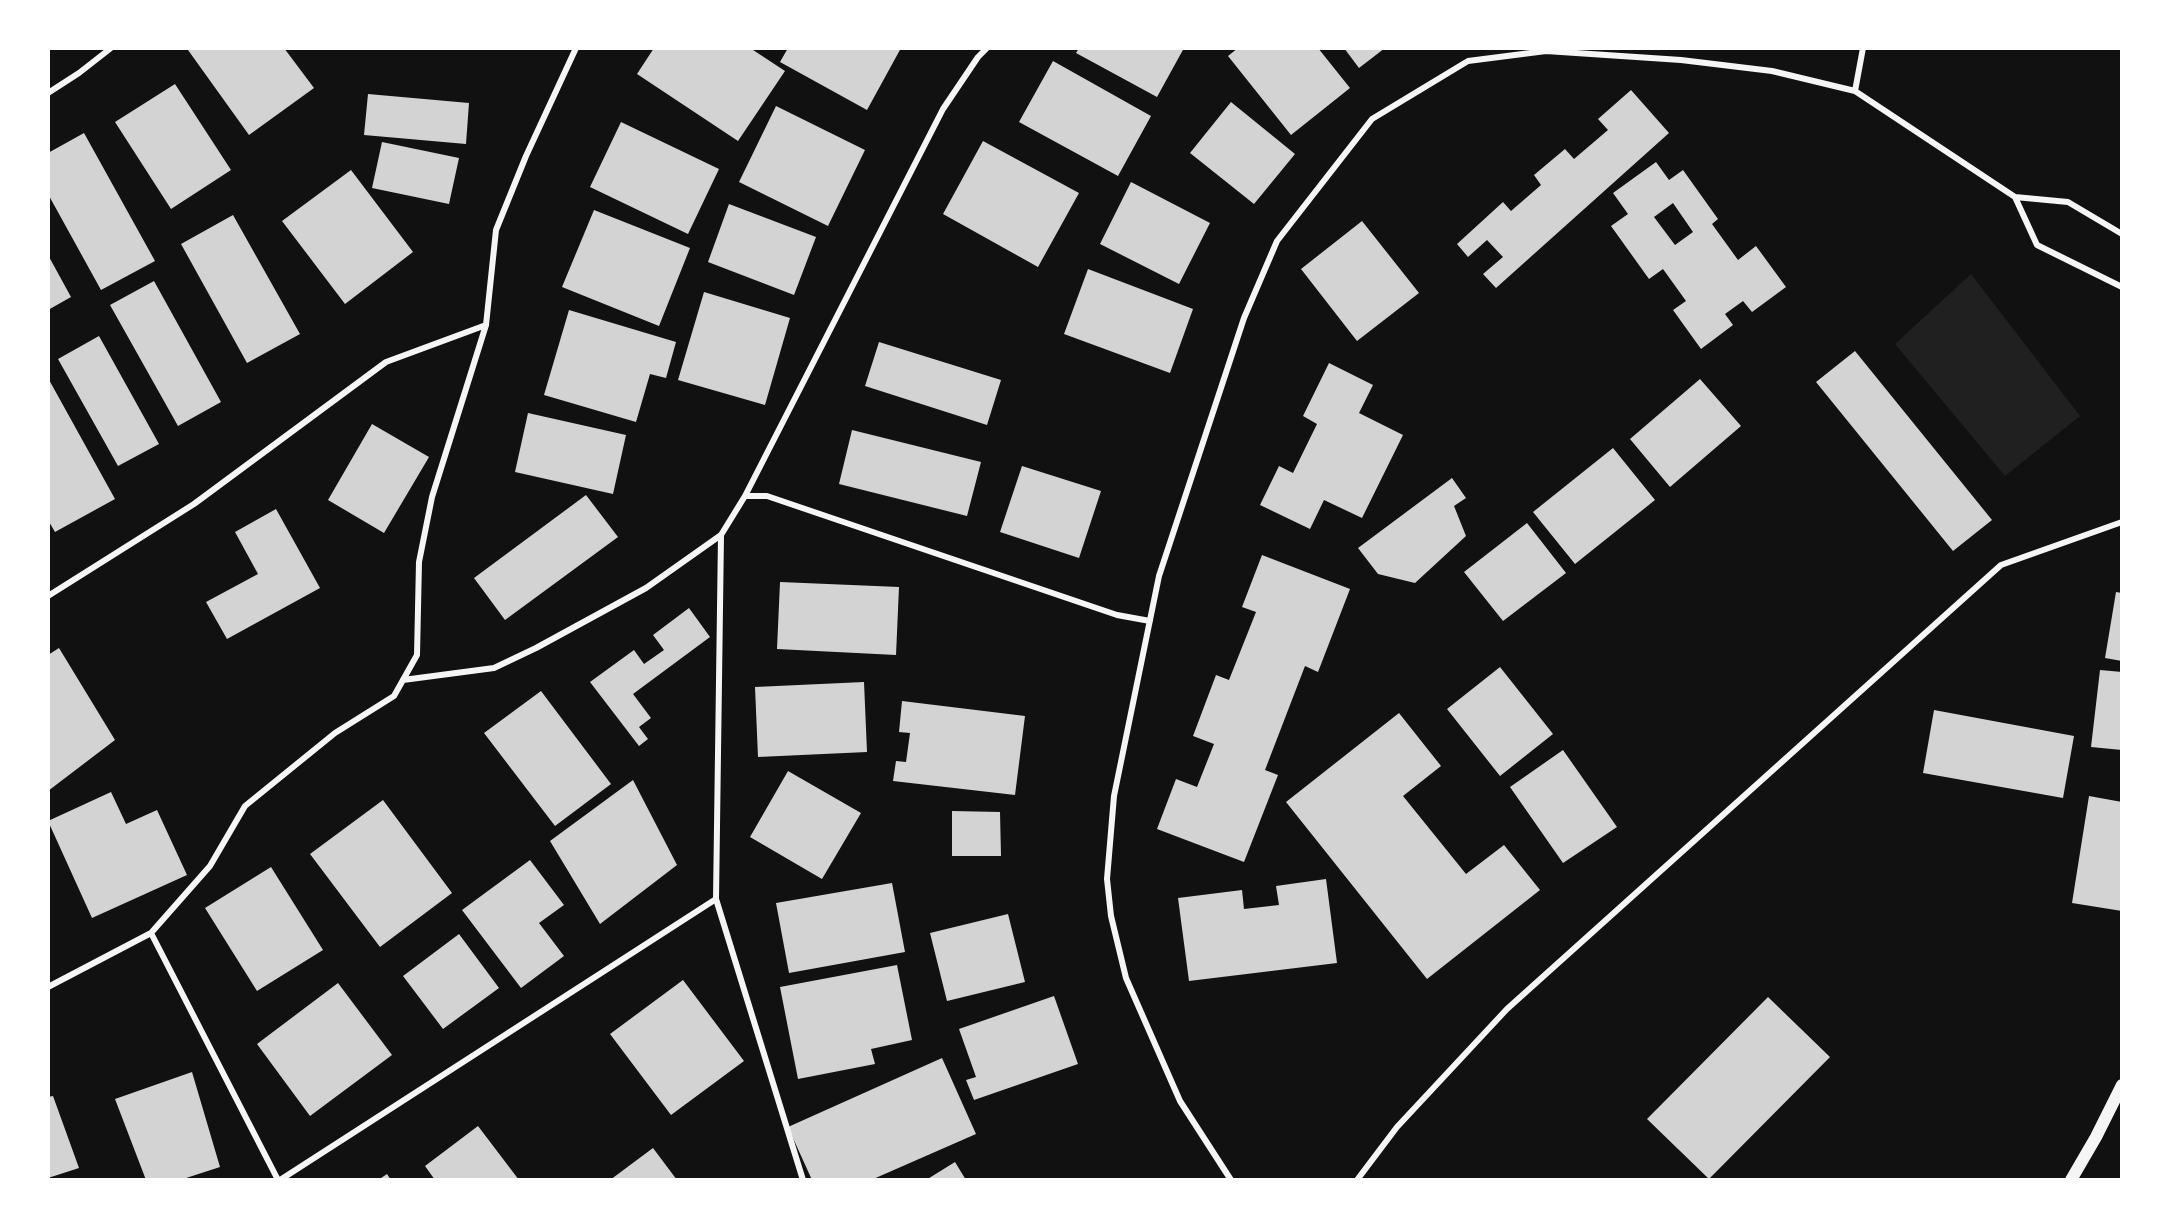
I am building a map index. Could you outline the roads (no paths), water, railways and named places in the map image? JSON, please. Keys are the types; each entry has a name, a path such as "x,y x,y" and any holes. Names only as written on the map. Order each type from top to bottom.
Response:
{"main road":[{"path":"2071,1180 2122,1085"}],"street":[{"path":"48,93 111,48"},
{"path":"48,987 151,933 210,866 245,806 335,733 394,696 403,680 417,655 419,562 432,497 486,325 496,230 526,156 575,48"},
{"path":"403,680 494,668 536,648 646,588 721,535 745,496 943,109 978,57 987,48"},
{"path":"1855,91 1863,48"},
{"path":"1232,1180 1180,1101 1126,978 1111,916 1107,879 1114,796 1159,576 1244,318 1277,241 1372,119 1468,61 1546,51 1681,60 1772,70 1855,91 2016,198 2068,202 2122,234"},
{"path":"2016,198 2037,245 2122,287"},
{"path":"48,596 194,504 386,362 486,325"},
{"path":"745,496 767,496 1117,615 1150,621"},
{"path":"1357,1180 1397,1127 1507,1009 2001,565 2122,522"},
{"path":"721,535 716,900 803,1180"},
{"path":"151,933 279,1180 716,900"}]}
